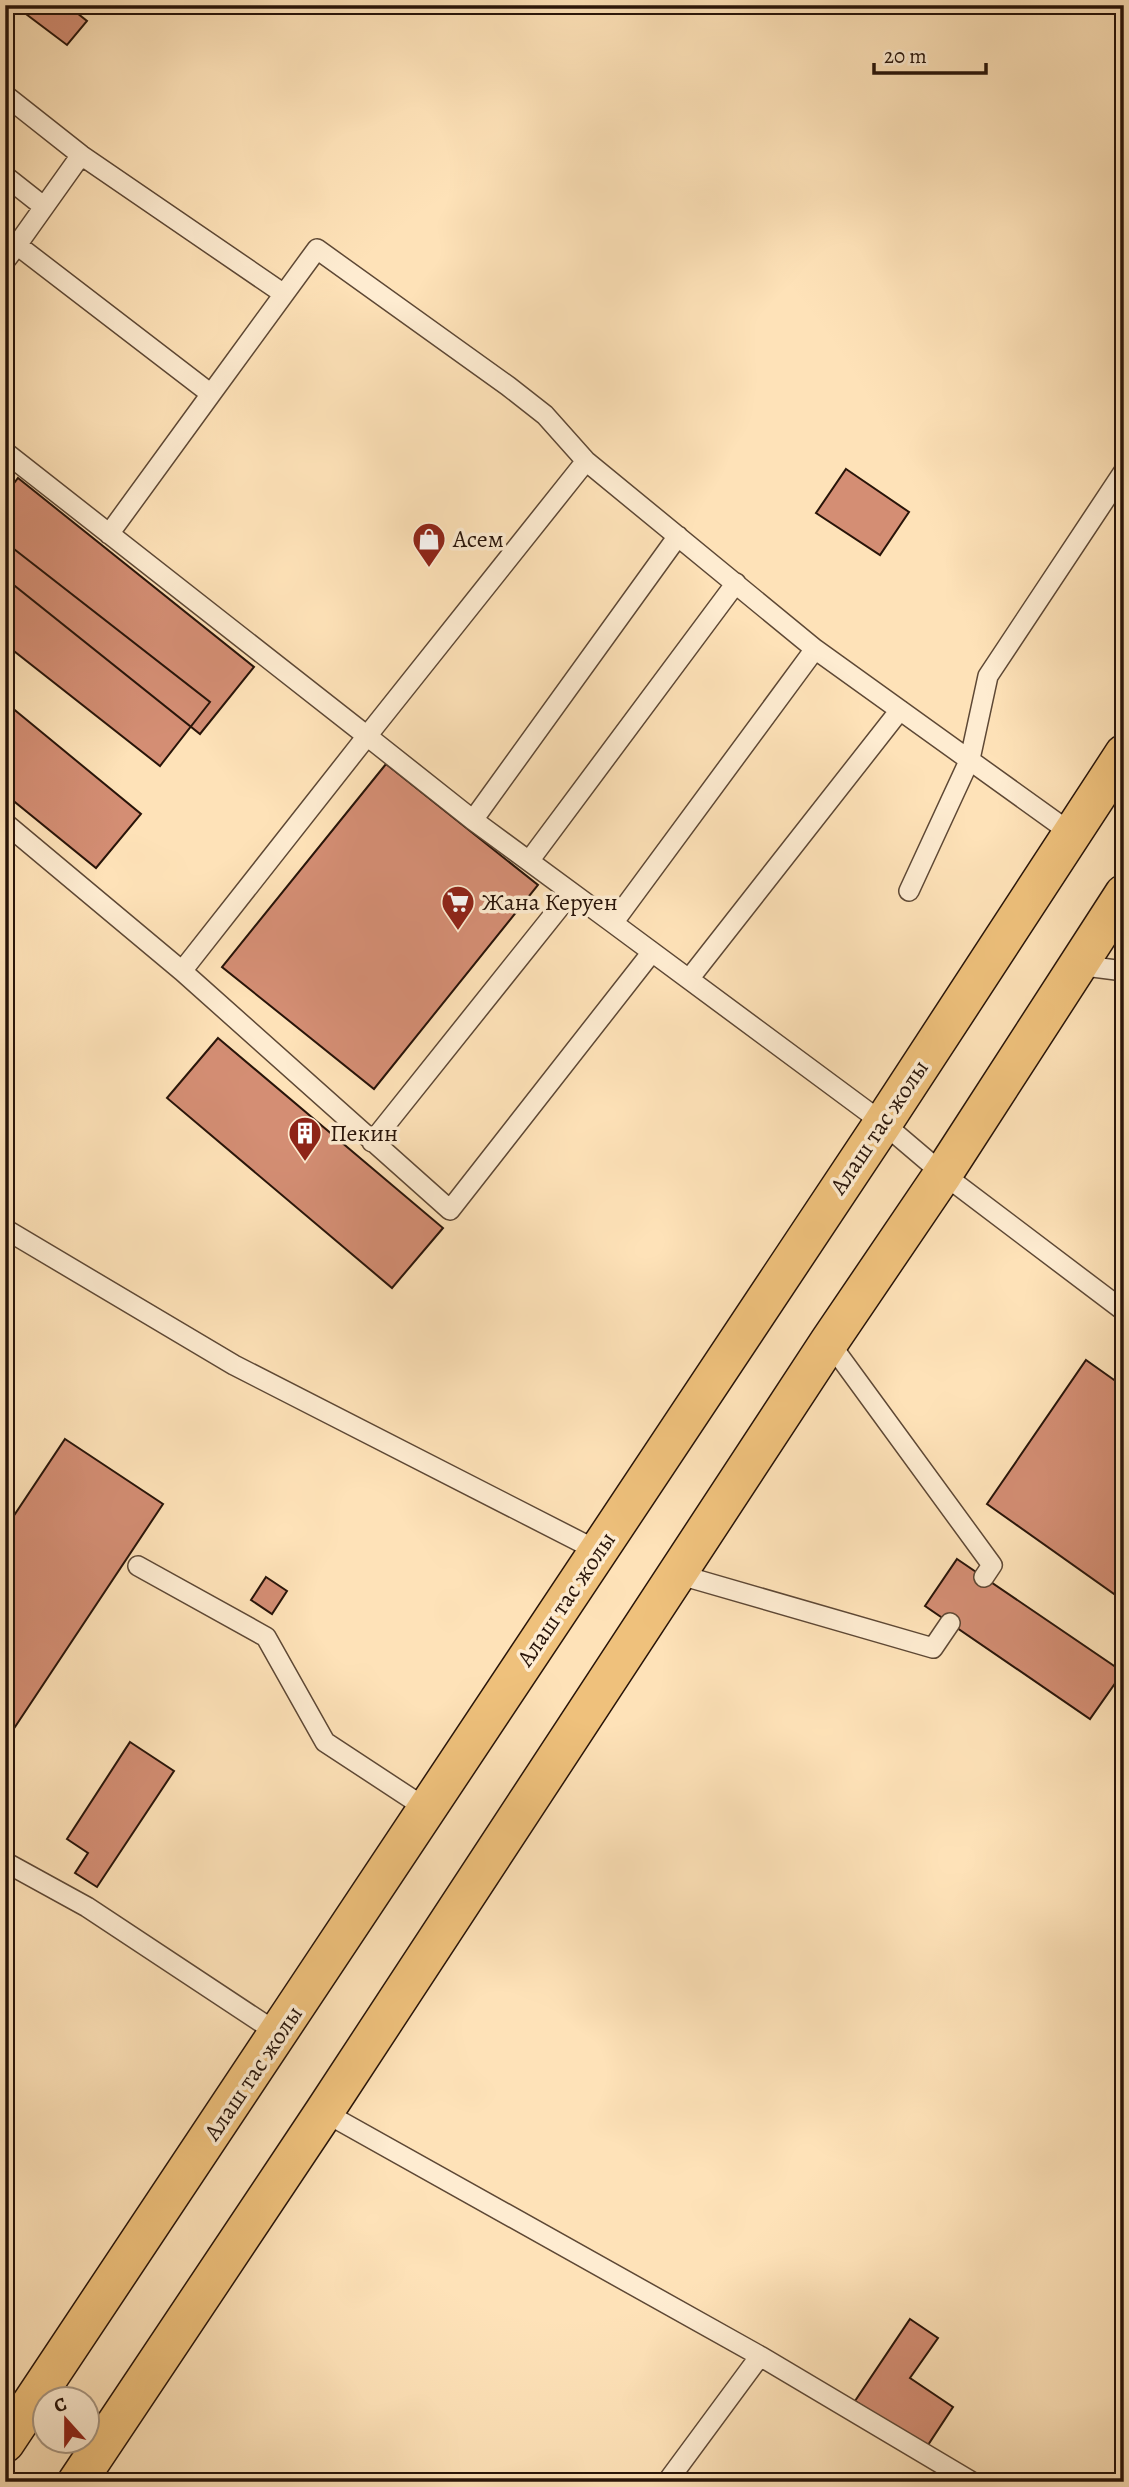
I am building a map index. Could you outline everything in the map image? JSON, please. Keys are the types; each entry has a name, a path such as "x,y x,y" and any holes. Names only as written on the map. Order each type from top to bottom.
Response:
{"main road":[{"name":"Алаш тас жолы","path":"5,2444 883,1123 1124,754"},
{"path":"77,2482 324,2112 829,1342 943,1174 1124,894"}],"lane":[{"path":"5,95 81,155 284,294"},
{"path":"81,155 11,253 211,394"},
{"path":"5,176 43,206"},
{"path":"109,534 317,249 545,415 586,461 815,649 1071,833"},
{"path":"5,452 473,820 883,1123 943,1174 1124,1311"},
{"path":"182,971 586,461"},
{"path":"909,891 970,759 988,676 1124,471"},
{"path":"473,820 678,536"},
{"path":"529,861 736,583"},
{"path":"613,923 815,649"},
{"path":"689,979 900,710"},
{"path":"5,823 182,971 450,1210 652,952"},
{"path":"372,1142 572,893"},
{"path":"1077,965 1124,971"},
{"path":"5,1228 234,1365 598,1551"},
{"path":"829,1342 992,1564 984,1577"},
{"path":"138,1566 266,1637 325,1742 427,1809"},
{"path":"677,1574 933,1648 950,1623"},
{"path":"5,1862 87,1907 279,2034"},
{"path":"324,2112 760,2356 972,2482"},
{"path":"667,2482 760,2356"}],"building":[{"path":"14,5 67,5 87,21 67,45"},
{"path":"846,469 909,512 880,555 816,513"},
{"path":"18,478 254,667 200,734 5,578 5,495"},
{"path":"5,542 210,702 160,766 5,644"},
{"path":"5,702 141,814 96,868 5,794"},
{"path":"386,764 538,885 374,1089 222,967"},
{"name":"Пекин","path":"218,1038 443,1228 392,1288 167,1098"},
{"path":"1086,1360 1124,1387 1124,1601 987,1504"},
{"path":"65,1439 163,1504 5,1742 5,1529"},
{"path":"957,1559 1123,1672 1090,1719 925,1606"},
{"path":"266,1577 287,1591 272,1614 251,1600"},
{"path":"130,1742 174,1771 97,1887 75,1873 88,1853 67,1839"},
{"path":"910,2319 938,2338 910,2378 953,2407 926,2448 855,2401"}],"place":[{"name":"Асем","path":"429,569"},
{"name":"Жана Керуен","path":"458,932"},
{"name":"Пекин","path":"305,1163"}]}
